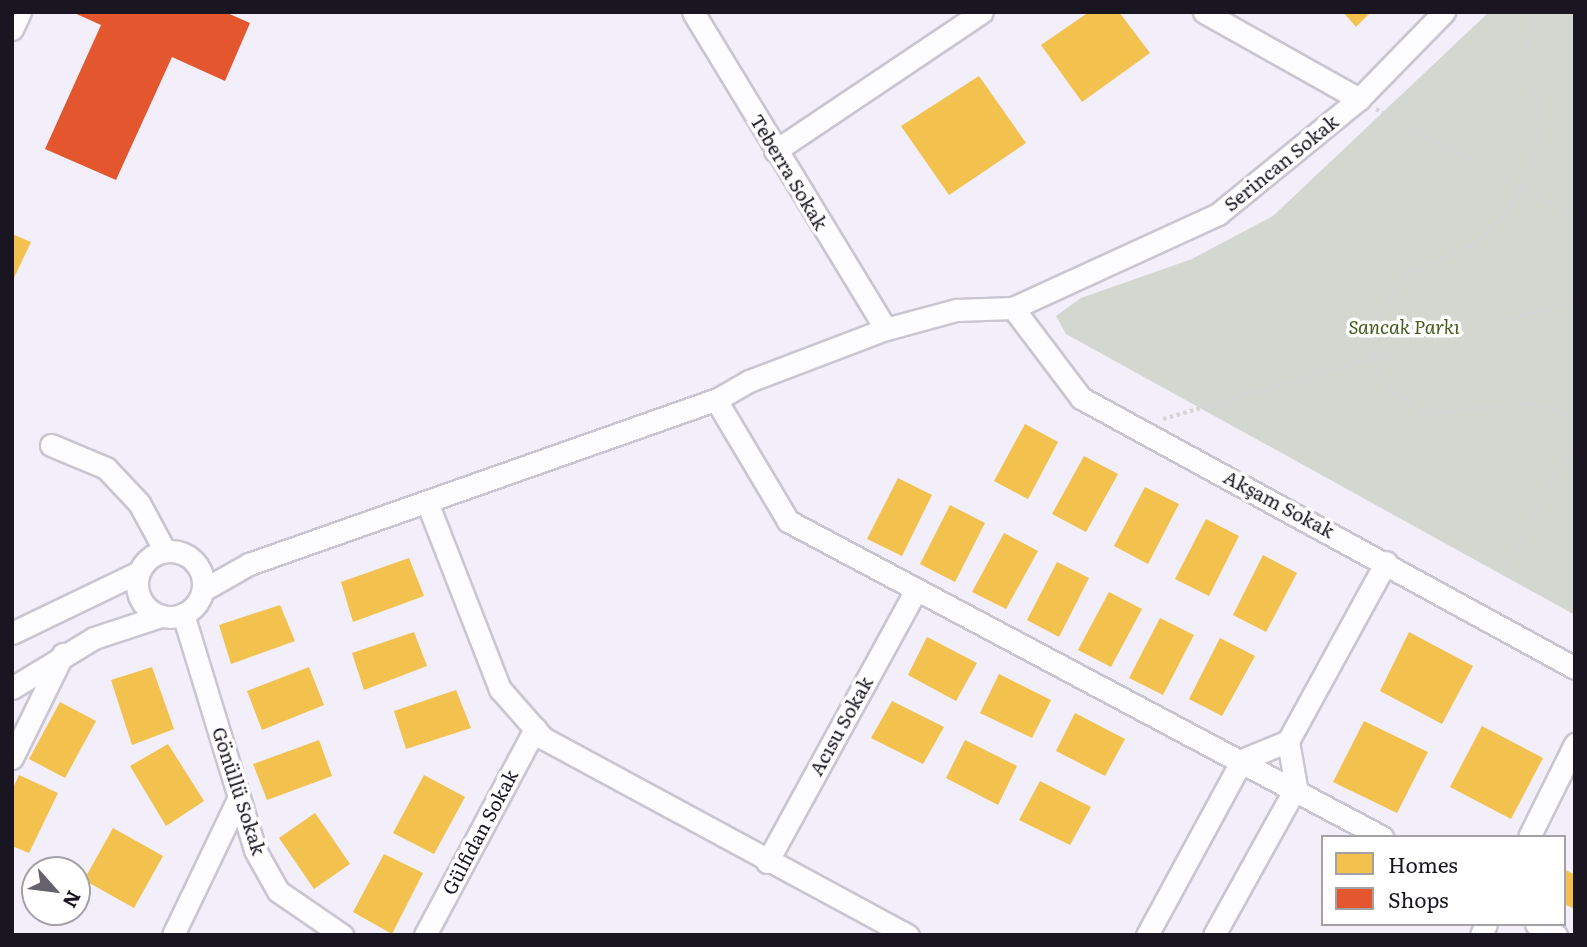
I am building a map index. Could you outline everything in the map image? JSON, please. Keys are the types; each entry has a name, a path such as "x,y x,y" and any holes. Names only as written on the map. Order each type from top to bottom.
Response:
{"street":[{"path":"12,29 20,12"},
{"name":"Teberra Sokak","path":"693,12 775,151 886,329"},
{"path":"775,151 982,12"},
{"path":"1204,12 1359,99"},
{"name":"Serincan Sokak","path":"1013,308 1218,214 1359,99 1444,12"},
{"path":"12,688 63,654 161,616 183,614 203,590 249,565 716,400 750,381 886,329 956,310 1013,308"},
{"name":"Akşam Sokak","path":"1013,308 1081,398 1386,562 1575,668"},
{"path":"716,400 788,521 1296,787 1379,835"},
{"path":"51,444 106,468 139,503 165,551 196,563 249,565"},
{"path":"427,502 500,688 535,729 767,862 899,933"},
{"path":"12,633 139,572 165,551"},
{"path":"1214,935 1296,787 1288,741 1386,562"},
{"path":"196,563 203,590"},
{"path":"139,572 139,597 161,616"},
{"name":"Acısu Sokak","path":"767,862 916,590"},
{"name":"Gönüllü Sokak","path":"183,614 255,850 278,891 342,935"},
{"path":"12,758 63,654"},
{"name":"Gülfidan Sokak","path":"425,935 535,729"},
{"path":"1147,935 1242,760 1288,741"},
{"path":"1530,835 1575,744"},
{"path":"173,935 239,797"},
{"path":"1540,926 1556,935"}],"path":[{"path":"1537,12 1525,54 1540,116 1535,159 1521,189 1503,218 1470,248 1405,276 1372,331 1374,358 1385,384 1423,414 1534,403 1575,418"},
{"path":"1359,99 1575,218"},
{"path":"1507,320 1575,301"},
{"path":"1135,427 1399,350"},
{"path":"1502,575 1575,440"}],"green space":[{"name":"Sancak Parkı","path":"1489,12 1575,12 1575,615 1066,334 1056,316 1081,298 1192,259 1273,216"}],"building: Homes":[{"path":"1089,12 1119,12 1150,53 1082,102 1041,45"},
{"path":"1343,12 1371,12 1356,27"},
{"path":"979,76 1026,143 949,195 901,126"},
{"path":"12,234 31,242 12,282"},
{"path":"1025,424 1058,442 1028,499 994,481"},
{"path":"1084,456 1118,474 1086,532 1052,514"},
{"path":"898,478 932,495 902,556 867,539"},
{"path":"1145,487 1179,504 1148,564 1114,546"},
{"path":"950,505 985,523 955,582 920,564"},
{"path":"1206,519 1239,536 1209,596 1175,579"},
{"path":"1004,533 1038,551 1006,609 972,592"},
{"path":"1263,555 1297,573 1266,632 1233,615"},
{"path":"409,558 424,596 353,622 341,582"},
{"path":"1057,562 1089,578 1059,637 1027,620"},
{"path":"1109,592 1142,609 1111,667 1078,650"},
{"path":"280,605 295,641 231,664 219,625"},
{"path":"1160,618 1194,635 1163,695 1129,678"},
{"path":"414,632 427,666 364,690 352,653"},
{"path":"1409,632 1473,666 1442,724 1380,691"},
{"path":"927,637 977,663 956,701 908,675"},
{"path":"1220,638 1255,656 1222,716 1189,699"},
{"path":"152,667 174,729 132,745 111,680"},
{"path":"309,667 324,705 262,730 247,691"},
{"path":"999,674 1051,700 1032,738 980,713"},
{"path":"456,690 471,728 406,749 394,711"},
{"path":"892,701 944,727 923,764 871,738"},
{"path":"60,702 96,721 65,778 29,759"},
{"path":"1075,713 1125,739 1105,776 1056,751"},
{"path":"1364,721 1428,752 1397,813 1333,782"},
{"path":"1482,726 1543,758 1511,819 1450,787"},
{"path":"319,740 332,776 267,800 253,764"},
{"path":"965,740 1017,766 998,805 946,778"},
{"path":"168,744 204,801 166,826 130,766"},
{"path":"19,775 58,793 29,853 12,846 12,790"},
{"path":"424,775 465,797 434,854 393,833"},
{"path":"1040,781 1091,807 1070,845 1019,820"},
{"path":"315,813 350,864 314,889 279,838"},
{"path":"113,828 163,856 134,908 91,884 91,867"},
{"path":"384,854 423,873 392,934 353,912"},
{"path":"1566,870 1575,875 1575,909 1566,905"}],"building: Shops":[{"path":"72,12 225,12 250,23 225,81 172,57 116,180 45,149 101,25"}]}
